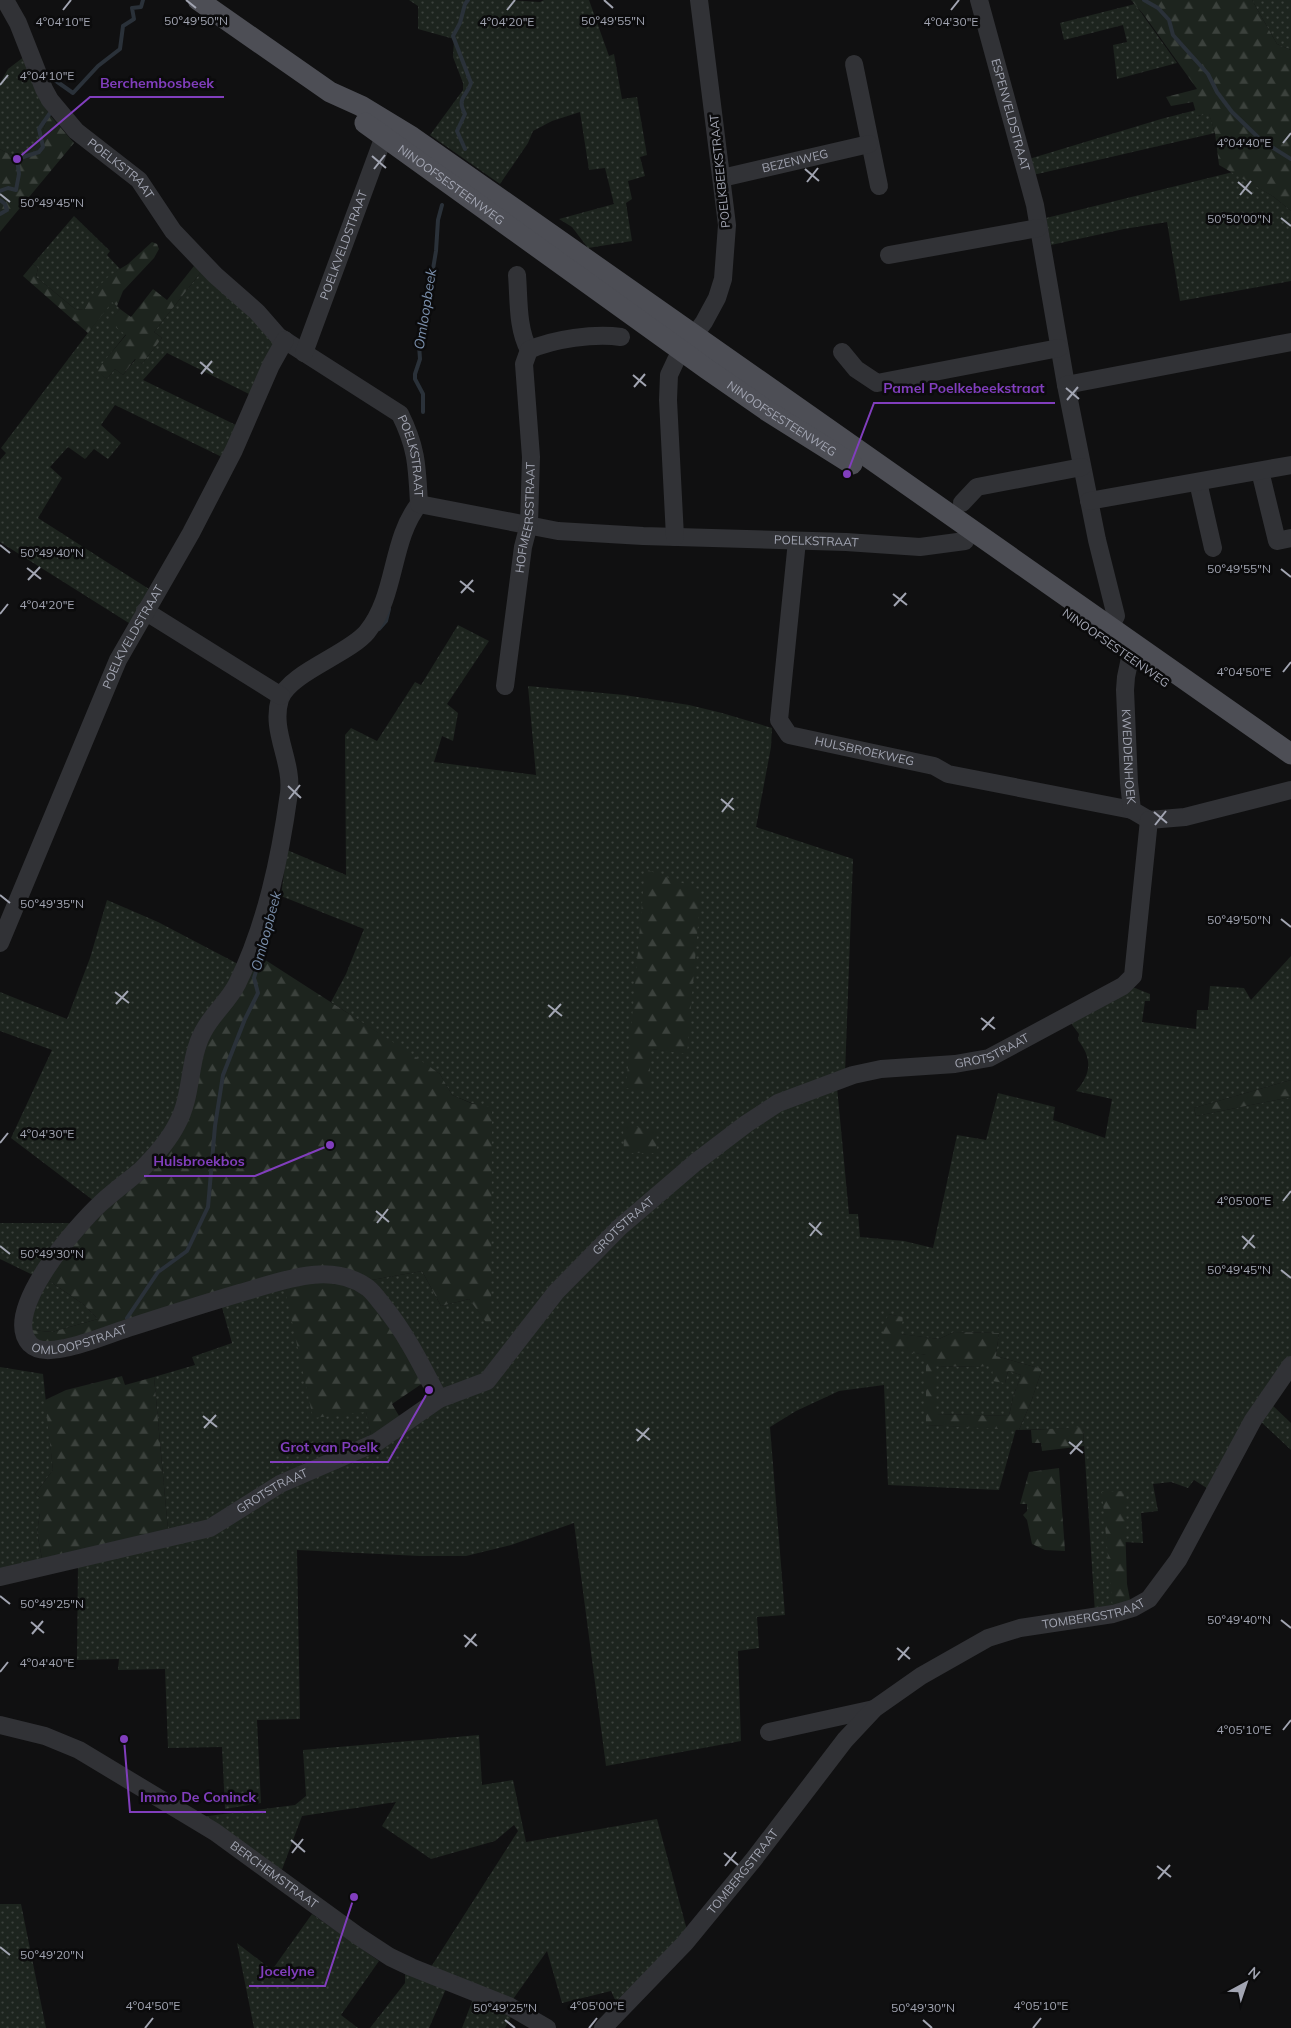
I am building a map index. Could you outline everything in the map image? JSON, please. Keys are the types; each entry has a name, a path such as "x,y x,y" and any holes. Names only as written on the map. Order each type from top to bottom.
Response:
{"main road":[{"name":"NINOOFSESTEENWEG","path":"198,0 330,92 361,106 412,137 688,344 766,410 852,463 1291,770"},
{"name":"NINOOFSESTEENWEG","path":"330,92 346,110 688,344 1110,627 1291,754"}],"street":[{"name":"POELKSTRAAT","path":"5,0 18,23 44,89 56,108 76,131 139,180 173,231 215,275 285,340 400,414 410,434 416,454 419,504 476,517 529,524 558,531 920,547 965,541"},
{"name":"POELKBEEKSTRAAT","path":"675,537 668,383 671,368 713,306 723,279 727,225 699,0"},
{"name":"ESPENVELDSTRAAT","path":"980,0 1035,205 1038,228"},
{"path":"854,64 879,186"},
{"name":"POELKVELDSTRAAT","path":"304,353 384,136"},
{"name":"BEZENWEG","path":"722,178 870,144"},
{"path":"889,255 1038,228"},
{"name":"NINOOFSESTEENWEG","path":"1038,228 1082,467 1116,616 1110,627"},
{"name":"HOFMEERSSTRAAT","path":"505,686 529,524 531,457 524,364 529,350 524,341 517,275"},
{"path":"529,350 543,343 606,335 621,337"},
{"name":"POELKVELDSTRAAT","path":"0,943 118,660 144,611 191,533 234,450 271,366 285,340"},
{"path":"1066,385 1291,342"},
{"path":"842,352 856,368 877,383 1059,348"},
{"path":"1089,501 1291,465"},
{"path":"962,503 977,487 1082,467"},
{"path":"1260,470 1277,541 1291,538"},
{"path":"1198,482 1213,548"},
{"path":"144,611 281,696 295,681 364,636 376,619 385,601 407,521 419,504"},
{"name":"HULSBROEKWEG","path":"797,541 779,720 789,736 934,766 948,774 1132,810"},
{"name":"KWEDDENHOEK","path":"1130,658 1125,690 1129,783 1132,810 1148,820"},
{"name":"OMLOOPSTRAAT","path":"281,696 277,726 290,787 268,906 243,971 236,988 202,1033 195,1054 186,1101 178,1123 154,1156 88,1216 39,1277 24,1311 23,1330 29,1343 41,1350 67,1348 202,1304 302,1276 333,1275 352,1279 370,1289 409,1342 439,1399"},
{"path":"1148,820 1185,817 1291,790"},
{"name":"GROTSTRAAT","path":"0,1577 210,1528 280,1484 377,1442 439,1399 487,1381 556,1292 620,1227 696,1162 746,1124 778,1103 853,1076 881,1069 955,1064 989,1058 1123,986 1132,976 1148,820"},
{"name":"TOMBERGSTRAAT","path":"603,2028 685,1943 754,1859 845,1740 874,1709 921,1676 988,1638 1020,1628 1113,1614 1133,1608 1149,1598 1178,1560 1253,1420 1291,1365"},
{"name":"TOMBERGSTRAAT","path":"769,1732 874,1709"},
{"name":"BERCHEMSTRAAT","path":"0,1725 45,1736 79,1750 215,1832 358,1936 390,1956 411,1968 509,2006 547,2028"}],"green space":[{"path":"409,0 540,2 544,0 589,0 609,56 614,54 622,99 637,97 647,155 640,157 645,176 628,181 632,199 626,203 632,241 588,248 572,227 559,219 614,204 605,168 589,170 580,112 552,121 533,131 528,143 500,184 430,135 463,90 463,83 453,57 454,39 418,29 418,6"},
{"path":"1131,0 1252,0 1277,44 1291,50 1291,211 1274,197 1219,165 1215,133 1209,114 1197,116 1193,102 1171,106 1166,97 1197,89 1144,15"},
{"path":"1252,0 1291,0 1291,50 1277,44"},
{"path":"1135,4 1177,63 1117,79 1113,45 1127,42 1123,25 1064,40 1060,23"},
{"path":"25,56 49,114 38,141 27,153 20,156 11,155 0,149 0,83 8,69"},
{"path":"1196,110 1198,116 1209,113 1215,133 1033,175 1029,159"},
{"path":"49,114 74,143 0,232 0,149 11,155 20,156 27,153 38,141"},
{"path":"1233,172 1274,197 1291,211 1291,281 1180,301 1167,222 1051,245 1046,218"},
{"path":"74,216 110,251 107,255 120,269 99,287 84,310 75,309 36,277 38,268 33,264"},
{"path":"152,242 157,244 159,249 154,258 123,291 117,306 112,302 88,333 23,276 33,264 38,268 36,277 75,309 84,310 96,289 110,275 128,264"},
{"path":"194,266 201,272 154,332 162,338 142,364 135,359 123,375 115,369 107,379 96,371 126,335 109,322 120,309 131,317 153,289 167,300"},
{"path":"201,272 266,328 274,345 253,396 167,353 143,380 240,427 224,458 115,405 101,425 121,443 108,459 94,449 85,459 68,447 50,467 62,478 38,518 152,591 132,625 0,542 0,460 6,453 1,448 112,301 120,309 110,322 126,334 97,371 107,379 115,369 123,375 136,359 142,364 162,338 154,332"},
{"path":"458,625 489,641 447,704 458,713 453,741 442,736 434,762 536,775 528,686 624,695 689,705 772,728 771,747 756,827 853,859 845,1074 715,1143 485,1376 452,1389 443,1388 366,1281 422,1271 441,1306 469,1299 491,1328 474,1104 452,1095 440,1074 331,1002 346,974 364,929 281,896 287,850 346,875 345,735 351,728 377,741 415,682 421,685","holes":["646,869 687,1053 651,1049 627,1088"]},
{"path":"645,869 701,890 687,1054 651,1049 649,1090 626,1088"},
{"path":"107,900 158,922 240,965 170,1130 98,1204 11,1138 52,1050 0,1031 0,992 67,1019 90,958"},
{"path":"256,954 440,1074 452,1095 473,1104 492,1107 491,1329 469,1299 441,1306 422,1271 366,1281 342,1272 102,1334 43,1343 30,1336 31,1330 52,1332 98,1319 83,1304 45,1278 62,1254 159,1157 200,1052"},
{"path":"1291,956 1291,1080 1194,1108 1196,1116 1291,1097 1291,1356 1267,1387 1210,1490 1194,1480 1188,1488 1171,1482 1153,1484 1158,1511 1141,1513 1143,1543 1124,1542 1124,1491 1113,1611 1095,1613 1083,1428 1019,1430 1042,1369 996,1356 999,1333 954,1332 939,1339 900,1334 902,1317 888,1314 900,1350 926,1355 926,1425 1016,1429 999,1490 888,1485 884,1385 839,1391 796,1411 770,1427 785,1615 757,1617 759,1648 738,1651 741,1741 606,1766 574,1523 511,1545 466,1556 420,1556 297,1550 300,1719 257,1720 261,1803 225,1809 222,1747 168,1748 165,1669 118,1670 119,1659 77,1660 78,1563 152,1546 260,1500 420,1416 482,1389 621,1231 782,1106 837,1087 849,1214 858,1214 860,1237 904,1241 933,1248 957,1135 986,1140 998,1093 1055,1107 1053,1120 1105,1138 1112,1099 1076,1091 1085,1078 1088,1059 1078,1040 1079,1034 1070,1022 1130,986 1150,994 1150,1001 1145,1001 1142,1022 1196,1029 1197,1010 1208,1010 1210,986 1244,988 1251,1000"},
{"path":"1291,1080 1291,1097 1196,1116 1194,1108"},
{"path":"623,1124 656,1131 657,1153 624,1153"},
{"path":"0,1223 69,1223 74,1229 35,1276 0,1259"},
{"path":"45,1278 83,1304 98,1319 52,1332 31,1330 29,1314"},
{"path":"327,1278 363,1289 426,1381 392,1404 402,1421 372,1439 366,1412 313,1418 284,1285"},
{"path":"284,1285 366,1411 372,1439 205,1525 168,1530 154,1377 195,1365 192,1357 232,1343 221,1304"},
{"path":"888,1314 903,1317 901,1334 939,1339 954,1332 999,1333 996,1356 1042,1369 1019,1430 926,1425 926,1355 894,1349 885,1342 883,1332","holes":["993,1365 992,1381 1005,1383 1008,1371 1021,1375 1009,1416 936,1414 936,1366 978,1367"]},
{"path":"993,1364 1005,1383 1008,1371 1021,1375 1009,1416 936,1414 936,1366 978,1367"},
{"path":"0,1367 43,1374 53,1470 35,1494 40,1498 37,1532 43,1564 0,1574"},
{"path":"122,1376 125,1385 154,1377 168,1530 43,1564 37,1532 40,1498 35,1494 53,1470 45,1400 66,1390"},
{"path":"1269,1402 1291,1423 1291,1450 1258,1419"},
{"path":"1083,1427 1084,1446 1042,1451 1041,1443 1032,1443 1031,1430"},
{"path":"1059,1468 1065,1551 1045,1550 1032,1544 1027,1520 1023,1515 1027,1511 1027,1504 1020,1504 1029,1472"},
{"path":"1124,1491 1127,1584 1131,1605 1113,1611 1102,1492"},
{"path":"479,1735 482,1785 513,1780 526,1842 657,1819 687,1930 618,2006 611,1991 562,2003 547,1951 511,2002 429,1970 518,1831 514,1825 495,1841 431,1859 382,1826 396,1802 302,1816 280,1875 200,1817 295,1805 306,1796 303,1750"},
{"path":"0,1904 21,1904 46,2028 0,2028"},
{"path":"312,1914 379,1961 341,2015 358,2028 254,2028 237,1943 272,1970"},
{"path":"405,1973 446,1989 429,2028 370,2028 405,1983"},
{"path":"473,1999 512,2015 505,2028 462,2028"}],"waterway":[{"path":"45,78 49,76 73,93 98,66 120,49 123,26 134,19 132,8 141,7 143,0"},
{"name":"Omloopbeek","path":"465,149 457,131 465,114 462,100 471,83 453,36 468,0"},
{"path":"1144,0 1158,8 1169,20 1173,35 1208,74 1217,92 1232,112 1262,141 1291,159"},
{"path":"0,191 8,188 16,190 19,174 17,159 39,152 43,147 39,129 50,113"},
{"path":"0,200 5,204 7,210 0,214"},
{"name":"Omloopbeek","path":"423,412 423,394 415,379 415,374 420,359 419,345 424,325 426,300 432,275 438,220 442,205"},
{"name":"Omloopbeek","path":"379,629 386,621 389,609"},
{"name":"Omloopbeek","path":"127,1318 158,1272 187,1251 208,1207 215,1126 223,1075 245,1019 258,993 254,978 268,931"}],"place":[{"name":"Berchembosbeek","path":"17,159"},
{"name":"Pamel Poelkebeekstraat","path":"847,474"},
{"name":"Hulsbroekbos","path":"330,1145"},
{"name":"Grot van Poelk","path":"429,1390"},
{"name":"Immo De Coninck","path":"124,1739"},
{"name":"Jocelyne","path":"354,1897"}]}
